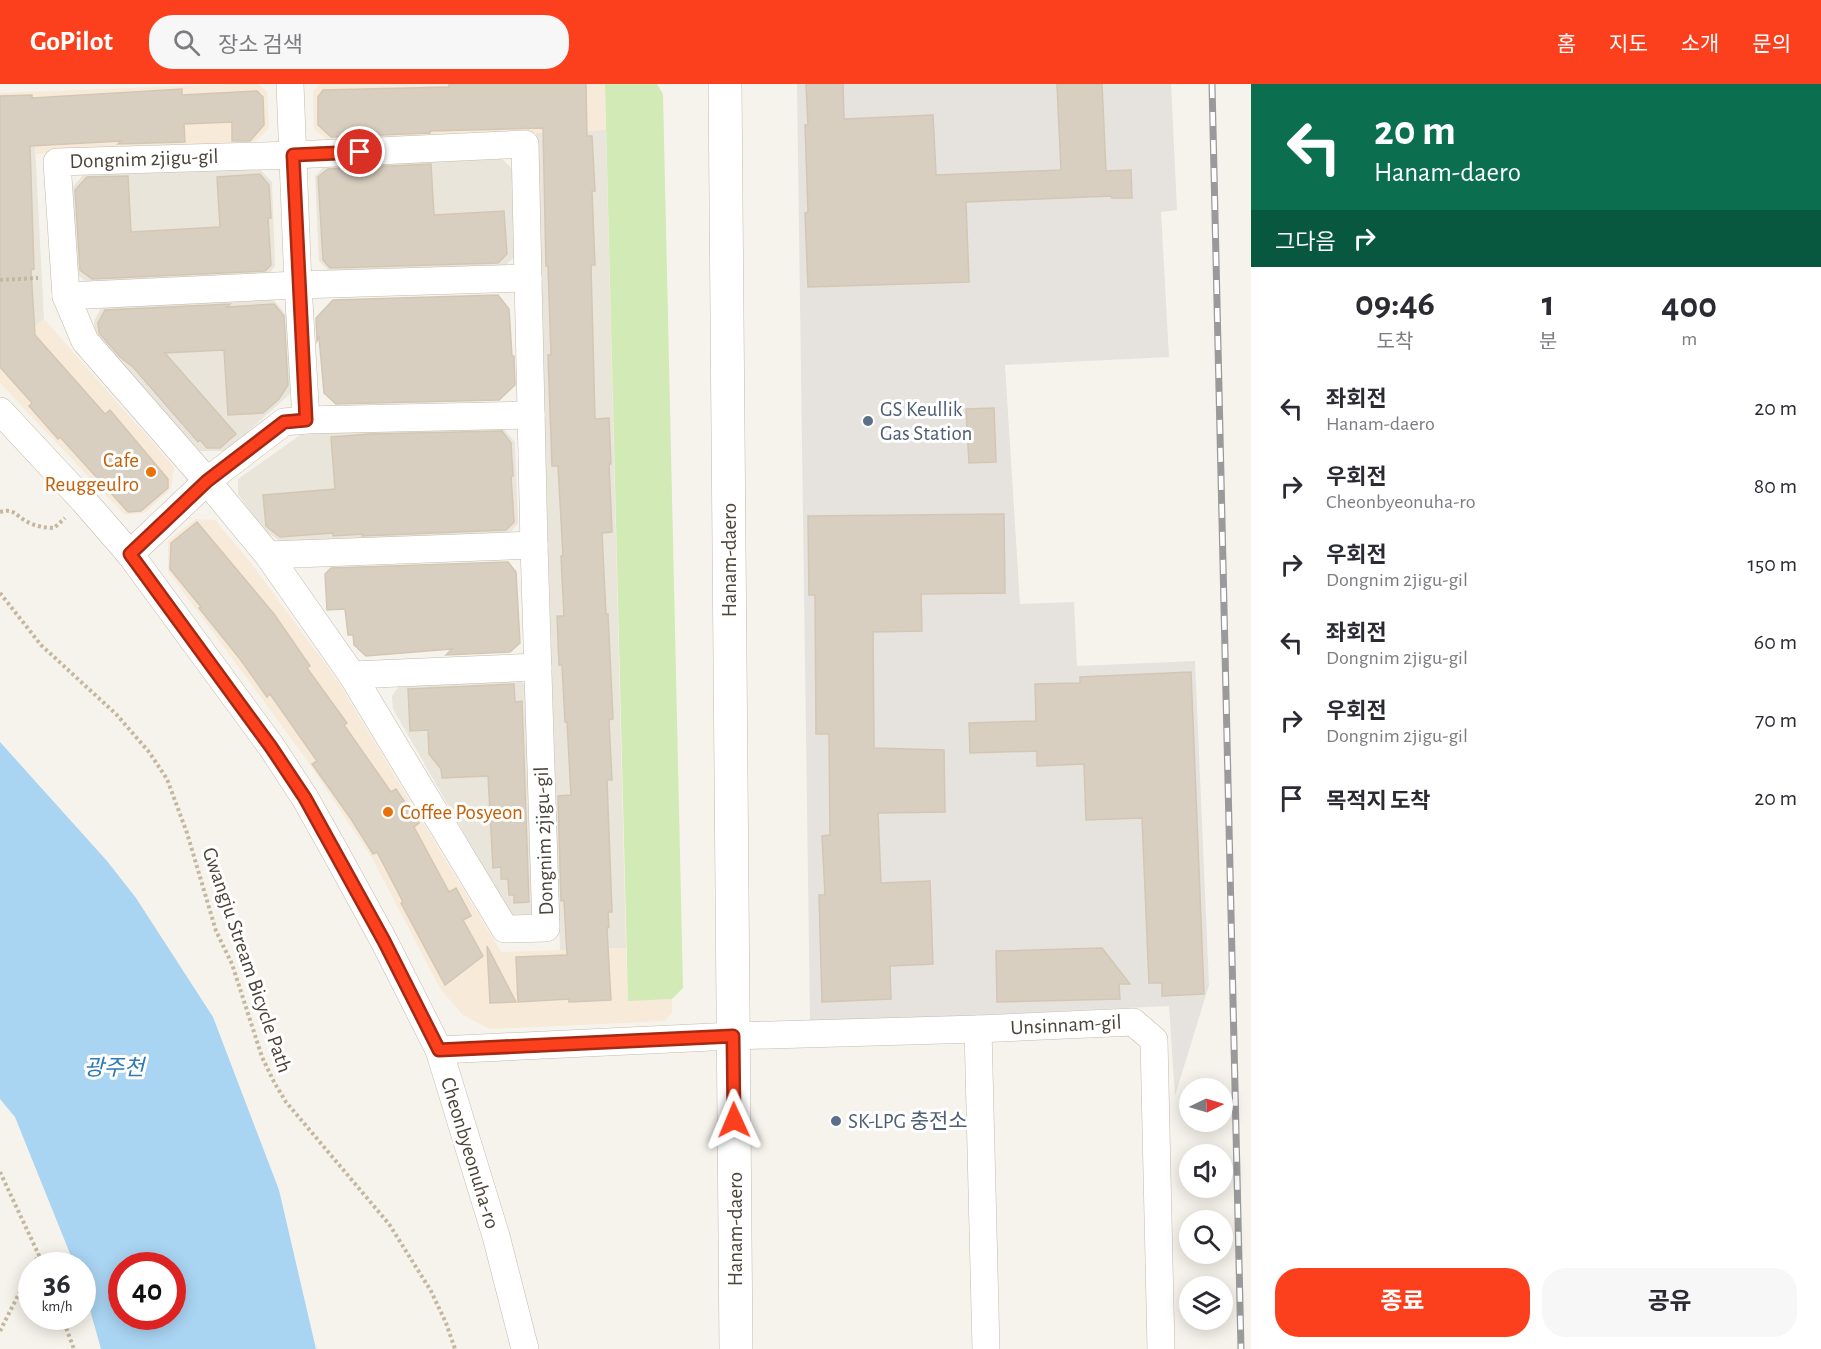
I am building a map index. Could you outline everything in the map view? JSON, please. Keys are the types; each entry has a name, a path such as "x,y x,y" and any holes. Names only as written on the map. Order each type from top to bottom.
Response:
{"street":[{"path":"290,84 306,420"},
{"name":"Hanam-daero","path":"725,84 736,1349"},
{"name":"Dongnim 2jigu-gil","path":"525,144 546,928 505,929 352,675 268,555 85,341 66,296 57,162 293,155 525,144"},
{"path":"66,296 298,285 528,278"},
{"name":"Cheonbyeonuha-ro","path":"0,411 130,554 271,747 305,798 384,941 439,1050 495,1236 525,1349"},
{"path":"130,554 207,481 284,422 531,415"},
{"path":"268,555 534,545"},
{"path":"352,675 538,667"},
{"name":"Unsinnam-gil","path":"733,1036 1134,1022 1154,1040 1161,1349"},
{"path":"978,1029 986,1349"},
{"path":"439,1050 733,1036"}],"path":[{"path":"0,280 40,278 66,296"},
{"path":"0,512 7,510 18,513 24,521 54,528 83,500"},
{"name":"Gwangju Stream Bicycle Path","path":"0,592 41,645 116,714 149,752 167,780 187,832 216,930 232,964 261,1057 286,1102 389,1224 431,1291 446,1323 454,1349"},
{"path":"0,1172 39,1252"},
{"path":"0,1331 18,1295"},
{"path":"67,1330 74,1349"}],"shaded area":[{"path":"258,84 267,91 269,128 254,143 36,154 35,146 0,147 0,93"},
{"path":"320,84 605,84 606,130 330,142 314,129 313,91"},
{"path":"797,84 1171,84 1177,210 1161,212 1169,357 1005,365 1020,604 1074,602 1077,666 1195,661 1209,985 1175,1096 1169,1006 810,1023"},
{"path":"606,130 626,948 560,951 536,132"},
{"path":"35,146 44,319 0,354 0,147"},
{"path":"500,157 514,171 516,256 502,268 333,275 319,261 315,176 328,163"},
{"path":"259,168 272,182 275,266 265,279 90,286 75,272 70,190 83,175"},
{"path":"272,298 287,316 293,391 226,451 200,451 95,337 94,321 101,308"},
{"path":"44,319 174,467 171,489 144,513 125,515 0,383 0,354"},
{"path":"502,427 515,442 518,523 508,536 280,541 264,531 238,494 238,479 303,433"},
{"path":"196,519 215,520 251,563 337,680 501,952 626,948 628,1000 672,999 672,1013 665,1021 490,1029 463,1015 441,990 372,858 304,756 168,571 168,541"},
{"path":"516,678 529,688 538,905 531,914 511,915 393,709 392,696 401,683"}],"green space":[{"path":"605,84 657,84 663,94 683,988 672,999 628,1001"}],"water":[{"name":"광주천","path":"0,742 107,861 136,898 213,1017 279,1190 316,1349 101,1349 96,1330 96,1252 69,1252 15,1117 0,1099"}],"building":[{"path":"449,84 586,84 587,136 592,136 595,191 592,191 595,265 591,265 595,419 609,418 611,464 609,464 612,532 602,533 613,719 609,720 612,780 607,780 612,912 608,912 609,927 607,928 611,1000 569,1002 569,999 518,1002 516,957 567,955 564,900 561,901 558,796 571,795 562,665 559,665 557,616 564,616 561,556 563,556 558,466 552,466 548,355 551,355 548,266 546,266 543,128 331,137 318,125 318,97 323,90 449,87"},
{"path":"806,84 843,84 844,119 933,115 936,175 1061,170 1057,84 1102,84 1106,171 1131,170 1132,198 1112,198 1111,196 966,202 969,282 808,287 805,213 808,212"},
{"path":"182,89 182,95 257,91 263,97 264,125 250,141 232,141 232,122 184,124 185,142 118,144 121,141 30,146 34,269 31,270 35,335 105,414 110,410 168,479 168,488 141,511 128,512 60,437 58,439 29,406 32,403 0,367 0,96 32,95 32,98"},
{"path":"431,164 434,215 504,211 507,254 498,263 330,268 323,260 318,177 328,169"},
{"path":"260,174 269,185 271,218 268,218 271,265 265,271 92,279 80,270 75,190 87,177 128,176 131,232 220,227 217,177"},
{"path":"498,295 509,309 515,385 499,400 336,404 324,393 316,318 333,300"},
{"path":"230,304 227,307 274,304 284,316 288,385 279,399 263,413 228,415 224,350 165,353 236,434 220,448 207,448 200,440 198,442 133,367 120,357 99,333 98,323 105,310"},
{"path":"994,408 996,462 969,463 966,409"},
{"path":"502,431 511,443 513,476 511,476 514,522 506,530 362,536 363,534 333,536 333,533 280,537 266,526 263,495 335,489 331,437"},
{"path":"1004,514 1005,593 921,594 922,631 873,632 874,748 944,750 945,812 878,813 881,883 930,881 933,964 890,966 891,999 822,1002 819,895 825,895 822,836 830,835 829,734 816,734 815,595 809,595 808,516"},
{"path":"197,522 274,614 310,666 307,668 347,723 344,725 391,792 396,789 419,823 414,827 449,892 456,888 471,916 463,920 483,956 445,985 401,903 403,902 377,852 373,854 312,764 317,761 270,694 267,697 170,569 171,543"},
{"path":"508,562 516,572 520,643 510,652 446,655 452,649 366,656 354,645 353,635 348,635 345,609 327,610 325,574 331,568"},
{"path":"1191,672 1204,994 1162,996 1162,983 1149,983 1142,818 1086,820 1084,764 1037,766 1037,751 970,753 969,723 1036,721 1035,684 1080,683 1080,677"},
{"path":"514,684 515,702 522,701 529,902 514,903 514,895 509,895 508,879 501,879 501,867 493,868 488,776 442,778 441,769 429,754 428,730 410,731 408,689"},
{"path":"487,946 516,1002 490,1003"},
{"path":"1102,948 1130,984 1119,984 1120,999 997,1002 996,951"}],"railway":[{"path":"1212,84 1241,1349"}],"place":[{"name":"GS Keullik Gas Station","path":"868,421"},
{"name":"Cafe Reuggeulro","path":"151,472"},
{"name":"Coffee Posyeon","path":"388,812"},
{"name":"SK-LPG 충전소","path":"836,1121"}],"route":[{"path":"360,152 293,155 306,420 284,422 207,481 130,554 271,747 305,798 384,941 439,1050 733,1036 734,1120"}]}
